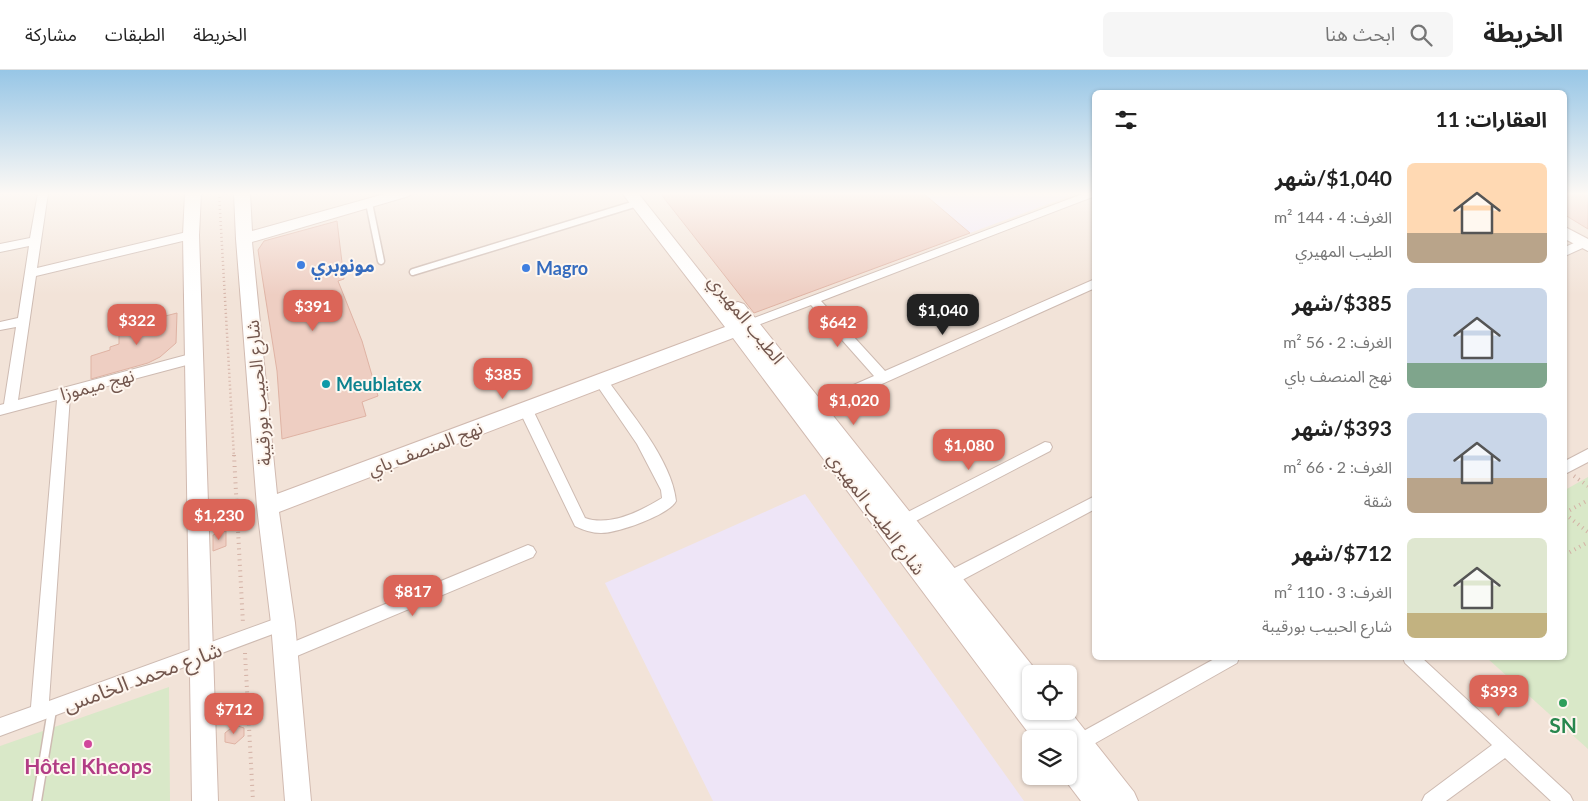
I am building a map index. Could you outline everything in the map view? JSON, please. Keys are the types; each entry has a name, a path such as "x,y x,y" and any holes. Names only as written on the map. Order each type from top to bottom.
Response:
{"street":[{"path":"5,408 23,321 38,227"},
{"path":"191,227 205,801"},
{"name":"شارع الحبيب بورقيبة","path":"243,227 268,507 283,623 298,801"},
{"path":"244,239 285,227"},
{"name":"شارع الطيب المهيري","path":"663,227 810,410 941,584 1043,730"},
{"path":"743,326 1004,227"},
{"path":"1567,233 1585,245"},
{"path":"31,273 191,235"},
{"path":"0,248 36,240"},
{"path":"1567,251 1585,245"},
{"path":"1022,673 941,584 905,520 810,410 1092,284"},
{"path":"813,300 883,378"},
{"path":"0,326 23,321"},
{"name":"نهج المنصف باي","path":"268,507 743,326"},
{"name":"نهج ميموزا","path":"5,408 194,358"},
{"path":"526,410 580,522 599,527 610,526 639,516 666,504 669,491 662,473 601,381"},
{"path":"46,711 64,393"},
{"path":"905,520 1045,447"},
{"path":"1567,467 1588,455"},
{"path":"941,584 1092,504"},
{"path":"285,652 528,552"},
{"name":"شارع محمد الخامس","path":"0,727 244,639 283,623"},
{"path":"1077,749 1228,660"},
{"path":"1413,660 1564,801"},
{"path":"1431,801 1506,746"},
{"path":"1077,757 1125,801"},
{"path":"1077,762 1097,801"}],"lane":[{"path":"374,227 381,261"},
{"path":"413,272 546,227"},
{"path":"37,801 46,711"}],"path":[{"path":"221,227 253,801"},
{"path":"1567,513 1588,500"},
{"path":"1567,516 1588,532"},
{"path":"1567,554 1588,542"}],"shaded area":[{"path":"0,227 1092,227 1092,660 1567,660 1567,227 1588,227 1588,801 0,801"},
{"path":"963,227 986,227 970,233"},
{"path":"805,494 1024,801 713,801 605,583"}],"green space":[{"name":"SN","path":"1588,477 1588,749 1489,660 1567,660 1567,489"},
{"name":"Hôtel Kheops","path":"169,687 170,801 0,801 0,746"}],"building":[{"path":"315,227 338,227 344,279 338,281 362,341 378,396 362,402 366,416 282,439 277,371 258,250 264,241"},
{"path":"687,227 963,227 970,233 754,313"},
{"path":"177,313 176,343 160,357 148,363 91,379 91,356 110,350 110,347 119,344 119,334 138,323"},
{"path":"226,531 226,546 213,551 213,535"},
{"path":"235,725 244,728 244,736 235,744 225,742 225,733"}],"place":[{"name":"مونوبري","path":"301,265"},
{"name":"Magro","path":"526,268"},
{"name":"Meublatex","path":"326,384"},
{"name":"SN","path":"1563,703"},
{"name":"Hôtel Kheops","path":"88,744"}]}
